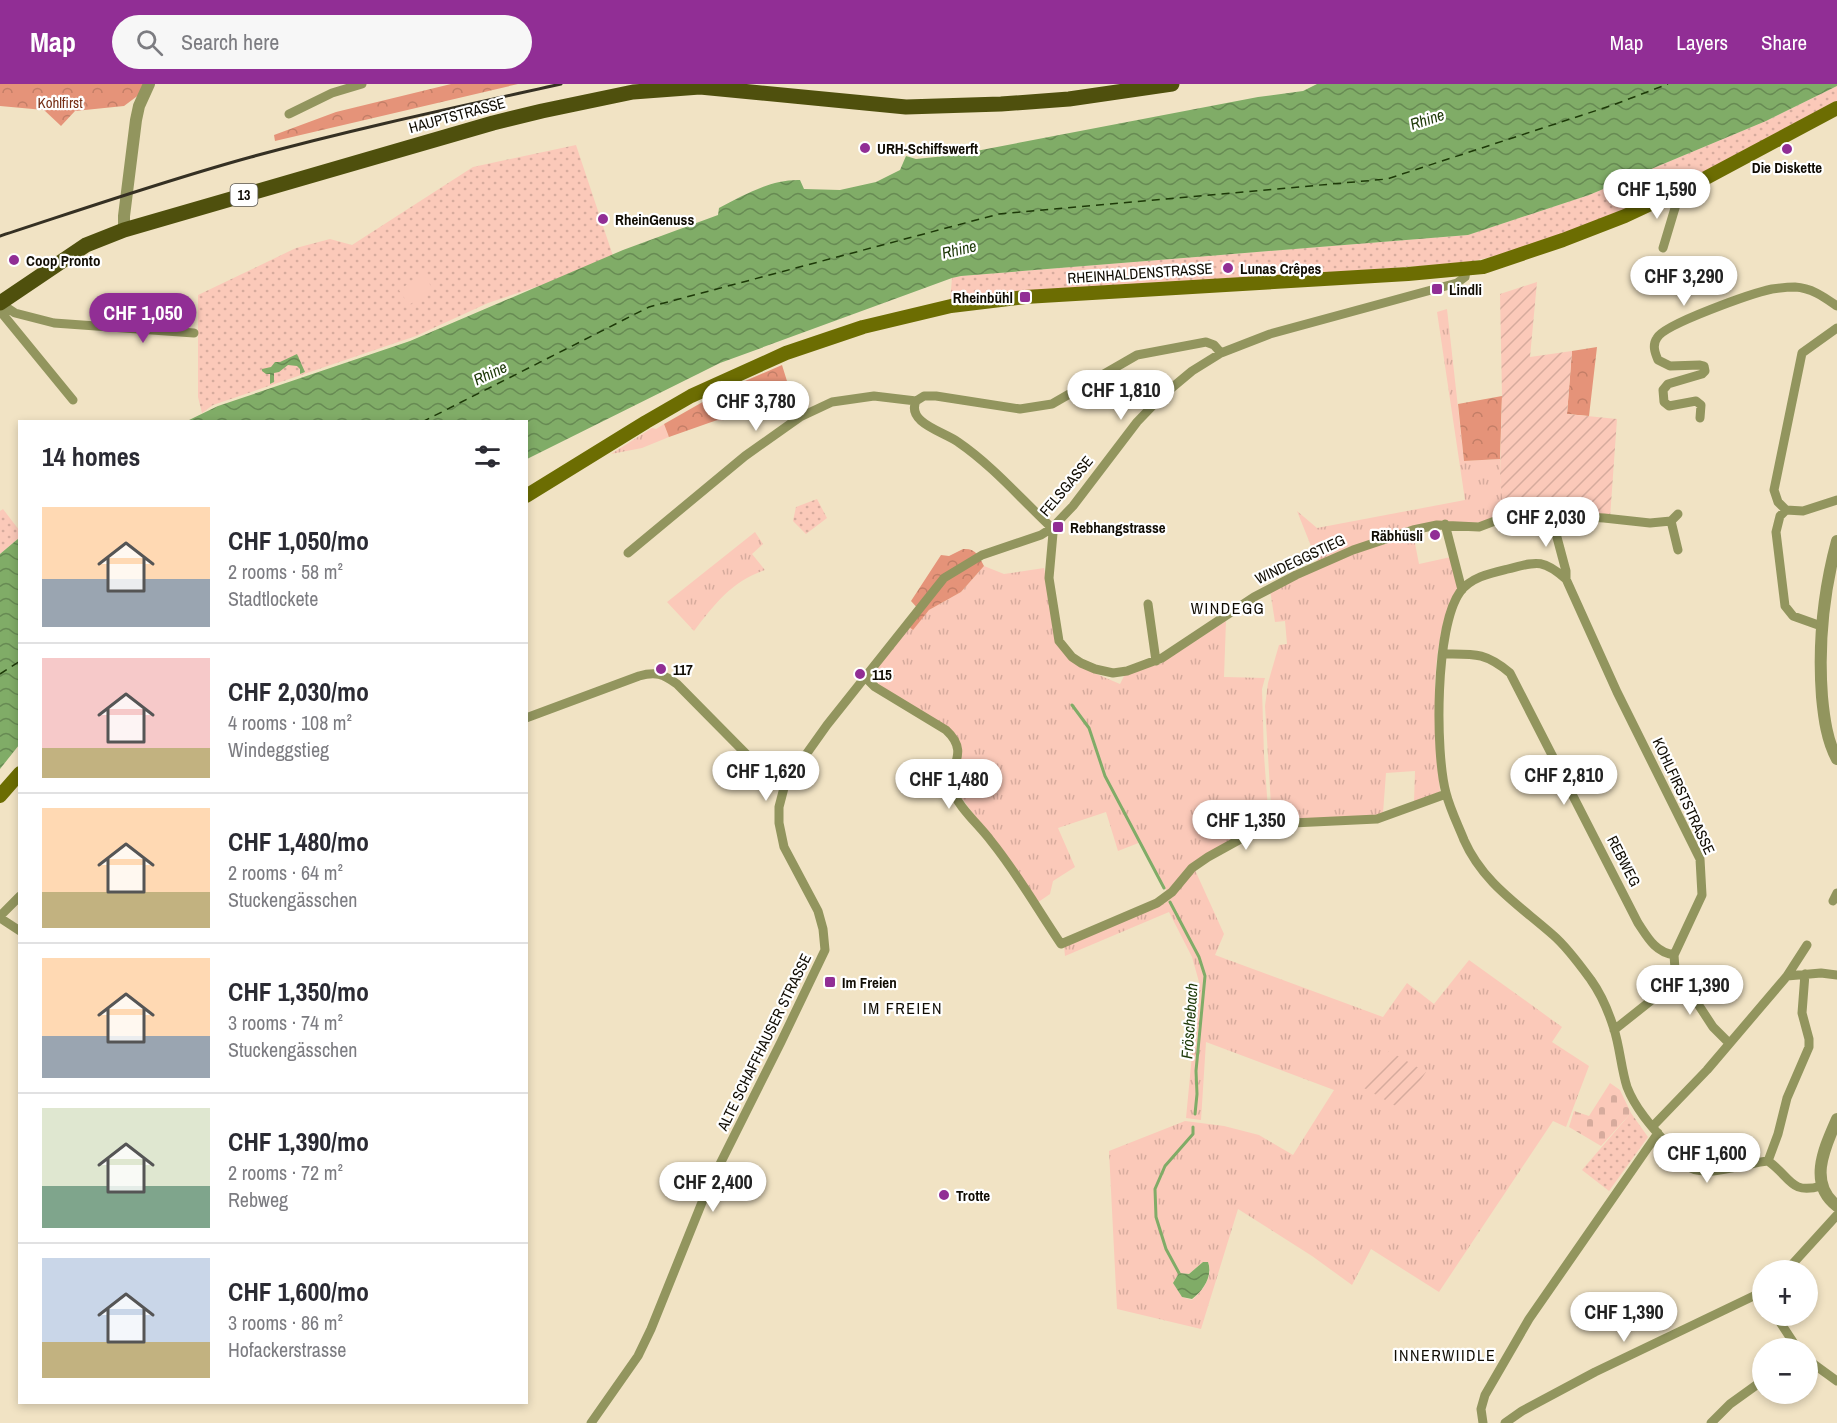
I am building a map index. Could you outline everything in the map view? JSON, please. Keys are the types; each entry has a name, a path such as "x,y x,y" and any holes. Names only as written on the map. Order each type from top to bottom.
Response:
{"main road":[{"name":"HAUPTSTRASSE","path":"0,303 86,245 124,230 493,123 633,92 700,87 906,107 1069,99 1172,84"},
{"name":"RHEINHALDENSTRASSE","path":"528,495 646,422 726,379 786,353 893,319 951,306 1025,297 1466,270 1497,263 1626,216 1723,169 1837,108"},
{"path":"0,796 18,775"}],"street":[{"path":"124,230 136,120 149,84"},
{"path":"289,114 332,93 362,84"},
{"path":"1663,248 1678,198 1675,191"},
{"name":"FELSGASSE","path":"866,678 944,579 982,555 1041,535 1052,528 1146,413 1192,371 1221,353 1270,334 1457,283 1465,277 1466,270"},
{"path":"1700,418 1701,405 1696,401 1669,406 1664,402 1663,390 1668,384 1702,374 1705,371 1704,366 1700,365 1670,366 1658,360 1654,345 1657,337 1664,330 1716,308 1772,289 1796,287 1811,290 1837,306"},
{"path":"0,303 15,313 54,323 194,333"},
{"path":"0,303 1,312 73,400"},
{"path":"1837,328 1802,353 1774,490 1778,502 1786,510 1803,511 1837,500"},
{"path":"628,553 745,456 800,417 832,402 874,396 916,401 924,396 936,396 1020,409 1052,404 1071,395 1121,362 1137,355 1206,342 1214,345 1221,353"},
{"path":"916,401 914,411 919,419 973,452 1052,528"},
{"path":"1786,510 1780,516 1776,532 1785,606 1793,616 1821,626"},
{"name":"WINDEGGSTIEG","path":"1052,528 1049,578 1059,641 1081,663 1113,673 1127,671 1156,661 1254,597 1296,574 1385,538 1413,530 1444,525 1479,527 1516,513 1650,523 1674,517 1678,550"},
{"path":"1551,515 1566,571 1566,579"},
{"path":"1444,525 1462,590 1448,626 1443,654 1439,699 1442,766 1446,794 1465,842 1486,877 1502,894 1555,937 1592,982 1606,1008 1614,1030 1628,1087 1637,1106 1684,1164 1696,1171 1768,1161"},
{"path":"1837,541 1821,626 1819,662 1823,713 1832,750 1837,759"},
{"name":"KOHLFIRSTSTRASSE","path":"1462,590 1484,574 1534,562 1552,566 1566,579 1617,692 1700,859 1702,895 1674,955 1675,969"},
{"path":"1148,604 1156,661"},
{"name":"REBWEG","path":"1443,654 1476,654 1495,661 1510,673 1638,923 1653,945 1664,953 1674,955"},
{"path":"528,717 639,675 652,672 663,674 677,684 759,767 769,776 785,784"},
{"path":"866,678 874,687 946,730 955,738 958,751 952,789 957,799 993,842 1061,944 1157,903 1172,892 1192,868 1208,856 1271,824 1377,819 1446,794"},
{"name":"ALTE SCHAFFHAUSER STRASSE","path":"591,1423 638,1356 707,1190 825,950 818,911 784,847 779,823 779,807 785,784 827,725 866,678"},
{"path":"18,898 0,917 18,930"},
{"path":"1483,1423 1481,1409 1485,1395 1530,1319 1656,1129 1787,976 1807,945"},
{"path":"1614,1030 1653,999 1665,986 1675,969 1713,1027 1729,1043"},
{"path":"1768,1161 1787,1098 1809,1047 1802,1013 1805,974"},
{"path":"1787,976 1837,975"},
{"path":"1837,1119 1824,1149 1821,1164 1821,1186 1829,1199 1837,1206"},
{"path":"1768,1161 1798,1188 1807,1190 1821,1186"},
{"path":"1796,1260 1837,1215"},
{"path":"1505,1423 1595,1372 1682,1329 1752,1298"},
{"path":"1818,1367 1837,1380"},
{"path":"1711,1423 1730,1404 1752,1389"}],"green space":[{"name":"Kohlfirst","path":"0,84 145,84 140,94 124,106 75,111 61,126 44,110 0,106"},
{"path":"451,84 518,84 275,141 274,135 336,112"},
{"path":"1837,86 1837,103 1702,180 1563,240 1465,263 1012,294 950,302 952,278 961,276 1468,235 1589,195 1766,121"},
{"path":"576,145 613,256 545,284 488,303 416,336 213,405 202,413 198,397 198,295 296,248 330,239 352,245 473,167"},
{"path":"423,274 433,289 409,305 399,290"},
{"path":"1537,282 1530,357 1572,351 1567,414 1617,419 1610,518 1504,515 1500,477 1502,396 1500,294"},
{"path":"1447,309 1464,461 1500,459 1505,515 1485,522 1412,528 1419,564 1451,557 1458,589 1441,635 1437,661 1435,715 1440,792 1414,802 1415,771 1386,773 1383,813 1374,816 1272,822 1265,706 1268,683 1279,645 1287,644 1285,621 1275,622 1270,590 1319,566 1297,511 1317,528 1465,500 1437,312"},
{"path":"1597,347 1589,416 1567,414 1572,351"},
{"path":"782,365 791,394 669,437 664,424 722,391"},
{"path":"791,394 797,416 783,414 715,421"},
{"path":"1502,396 1500,459 1464,461 1458,404"},
{"path":"664,424 669,437 642,448 611,454 652,428 656,429"},
{"path":"817,499 827,518 806,534 793,521 796,507"},
{"path":"3,509 18,529 18,539 0,554 0,511"},
{"path":"755,532 763,544 752,554 765,570 733,587 694,631 667,602"},
{"path":"963,549 974,551 984,566 961,592 929,610 913,630 908,626 920,611 911,601 941,555 949,556"},
{"path":"984,566 1004,574 1044,568 1059,647 1080,667 1120,684 1126,672 1160,664 1226,621 1224,677 1265,678 1262,689 1269,823 1210,852 1167,892 1141,842 1118,851 1106,812 1058,828 1075,867 1053,881 1050,894 1037,903 957,791 960,751 956,736 950,729 881,688 874,678 875,669 908,627 913,629 929,610 961,592"},
{"path":"1195,870 1224,934 1215,955 1383,1017 1407,983 1434,1004 1469,960 1562,1027 1552,1042 1589,1066 1566,1127 1553,1121 1439,1292 1371,1249 1352,1285 1312,1256 1238,1209 1201,1329 1117,1309 1109,1151 1185,1121 1224,1126 1259,1135 1293,1155 1334,1090 1206,1042 1201,1120 1186,1118 1199,982 1192,957 1169,912 1065,956 1064,946 1165,903","holes":["1203,1262 1208,1262 1210,1272 1200,1292 1192,1300 1182,1297 1173,1283 1179,1273 1189,1274"]},
{"path":"1389,1051 1426,1072 1401,1109 1364,1088"},
{"path":"1610,1083 1620,1090 1631,1113 1601,1146 1569,1127 1574,1111 1589,1116"},
{"path":"1631,1113 1648,1137 1609,1191 1582,1170"}],"water":[{"name":"Rhine","path":"1317,84 1837,84 1766,121 1589,195 1468,235 952,278 720,363 528,459 528,420 189,420 218,406 410,341 623,250 718,215 719,208 768,185 800,180 804,189 840,190 876,182 900,170 906,156 916,159 955,155 1258,97 1303,91"},
{"path":"297,354 305,372 300,374 297,366 288,365 274,373 274,382 270,384 270,374 266,374 262,369"},
{"path":"18,539 18,746 0,769 0,554"},
{"path":"1203,1262 1208,1262 1209,1273 1200,1292 1192,1299 1182,1297 1173,1283 1179,1273 1189,1274"}],"waterway":[{"name":"Fröschebach","path":"1072,705 1089,728 1105,776 1164,888"},
{"name":"Fröschebach","path":"1170,902 1199,957 1205,976 1196,1071 1195,1114"},
{"name":"Fröschebach","path":"1179,1273 1166,1249 1156,1217 1155,1189 1165,1166 1193,1134 1193,1127"}],"ferry route":[{"path":"426,420 649,307 999,214 1387,179 1613,105 1668,84"},
{"path":"0,674 18,662"}],"railway":[{"path":"0,236 251,157 366,128 561,84"}],"place":[{"name":"URH-Schiffswerft","path":"865,148"},
{"name":"Die Diskette","path":"1787,149"},
{"name":"RheinGenuss","path":"603,219"},
{"name":"Coop Pronto","path":"14,260"},
{"name":"Lunas Crêpes","path":"1228,268"},
{"name":"Lindli","path":"1437,289"},
{"name":"Rheinbühl","path":"1025,297"},
{"name":"Rebhangstrasse","path":"1058,527"},
{"name":"Räbhüsli","path":"1435,535"},
{"name":"117","path":"661,669"},
{"name":"115","path":"860,674"},
{"name":"Im Freien","path":"830,982"},
{"name":"Trotte","path":"944,1195"}],"district":[{"name":"WINDEGG","path":"1228,608"},
{"name":"IM FREIEN","path":"903,1008"},
{"name":"INNERWIIDLE","path":"1445,1355"}]}
